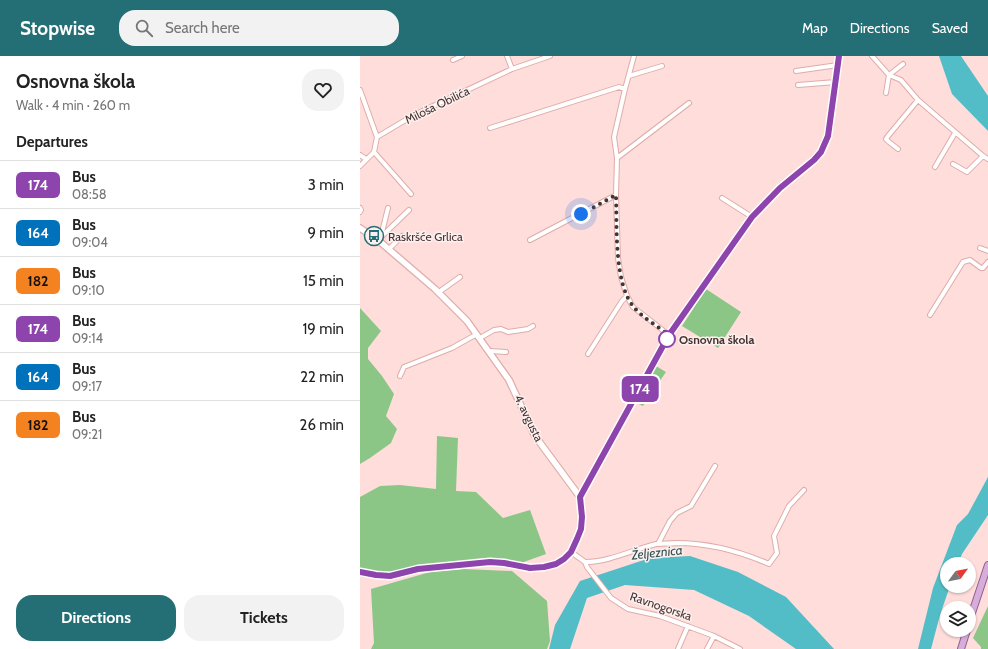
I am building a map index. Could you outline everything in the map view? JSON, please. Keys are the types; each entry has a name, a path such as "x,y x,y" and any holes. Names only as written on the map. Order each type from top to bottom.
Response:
{"main road":[{"path":"580,497 669,335 752,217 780,188 807,166 821,152 828,136 839,56"},
{"name":"4. avgusta","path":"360,228 379,238 389,249 439,292 452,304 479,336 509,380 535,436 580,497"},
{"path":"976,601 988,565"},
{"path":"961,649 965,637"}],"street":[{"path":"453,60 462,56"},
{"path":"507,56 512,69"},
{"name":"Miloša Obilića","path":"377,137 414,115 512,69 550,56"},
{"path":"634,56 624,89 614,137 617,158 616,195 618,258 621,276 627,296 633,307 669,335"},
{"path":"872,56 890,75 901,80 918,100 955,133 982,156 988,159"},
{"path":"886,93 890,75 903,64"},
{"path":"796,71 838,65"},
{"path":"629,76 662,66"},
{"path":"798,85 836,82"},
{"path":"490,128 619,87 624,89"},
{"path":"360,90 377,137 374,152 360,166"},
{"path":"898,149 886,139 918,100"},
{"path":"617,158 690,103"},
{"path":"935,167 955,133"},
{"path":"374,152 411,194"},
{"path":"360,155 366,159"},
{"path":"953,164 967,172 982,156"},
{"path":"530,240 616,195"},
{"path":"722,198 752,217"},
{"path":"360,208 360,212"},
{"path":"379,238 388,208"},
{"path":"379,238 409,210"},
{"path":"389,249 402,236"},
{"path":"980,248 988,251"},
{"path":"930,315 963,262 970,260 981,268 983,268 988,262"},
{"path":"439,292 460,277"},
{"path":"588,354 622,301 627,296"},
{"path":"400,376 404,367 494,330 501,329 508,332 528,329 534,326"},
{"path":"442,348 452,348"},
{"path":"490,351 506,352"},
{"path":"658,544 670,521 677,512 691,506 715,466"},
{"path":"571,552 585,562 594,562 658,544 692,543 725,548 746,554 769,564 777,553 774,536 789,506 804,490"},
{"path":"360,572 390,576 418,569 490,562 530,568 556,564 571,552 581,529 582,517 580,497"},
{"name":"Ravnogorska","path":"585,562 587,567 611,598 628,609 660,616 714,636 740,649"},
{"path":"678,649 688,626"},
{"path":"707,649 714,636"}],"green space":[{"path":"706,289 741,312 718,348 682,326"},
{"path":"360,308 381,331 368,348 368,359 394,394 386,416 397,429 391,443 360,464"},
{"path":"656,366 666,372 643,406 635,402"},
{"path":"437,436 458,438 456,491 476,492 503,518 530,510 546,554 521,563 488,559 429,565 375,573 360,569 360,497 380,486 400,485 436,489"},
{"path":"463,569 512,571 547,601 550,641 547,649 371,649 374,643 371,589 430,572"},
{"path":"988,606 988,649 981,649 973,638 976,637 976,632"}],"water":[{"path":"939,56 961,56 988,96 988,131 952,94"},
{"path":"988,477 988,515 961,557 945,557 957,525 968,514"},
{"path":"690,556 738,572 786,597 834,649 796,649 749,616 694,590 625,585 587,598 570,649 549,649 555,625 580,581 650,558"},
{"path":"940,570 940,593 948,593 945,601 940,601 940,615 931,649 918,649 933,588"}],"bus line":[{"name":"174","path":"360,572 364,574 390,576 435,566 490,562 530,568 544,567 556,564 571,552 581,529 582,517 580,497 669,335 752,217 780,188 814,160 825,145 828,136 839,56"}],"place":[{"name":"Raskršće Grlica","path":"374,236"},
{"name":"Osnovna škola","path":"667,339"}],"route":[{"path":"581,214 616,195 618,258 621,276 627,296 633,307 669,335 667,339"}],"water label":[{"name":"Željeznica","path":"657,552"}]}
